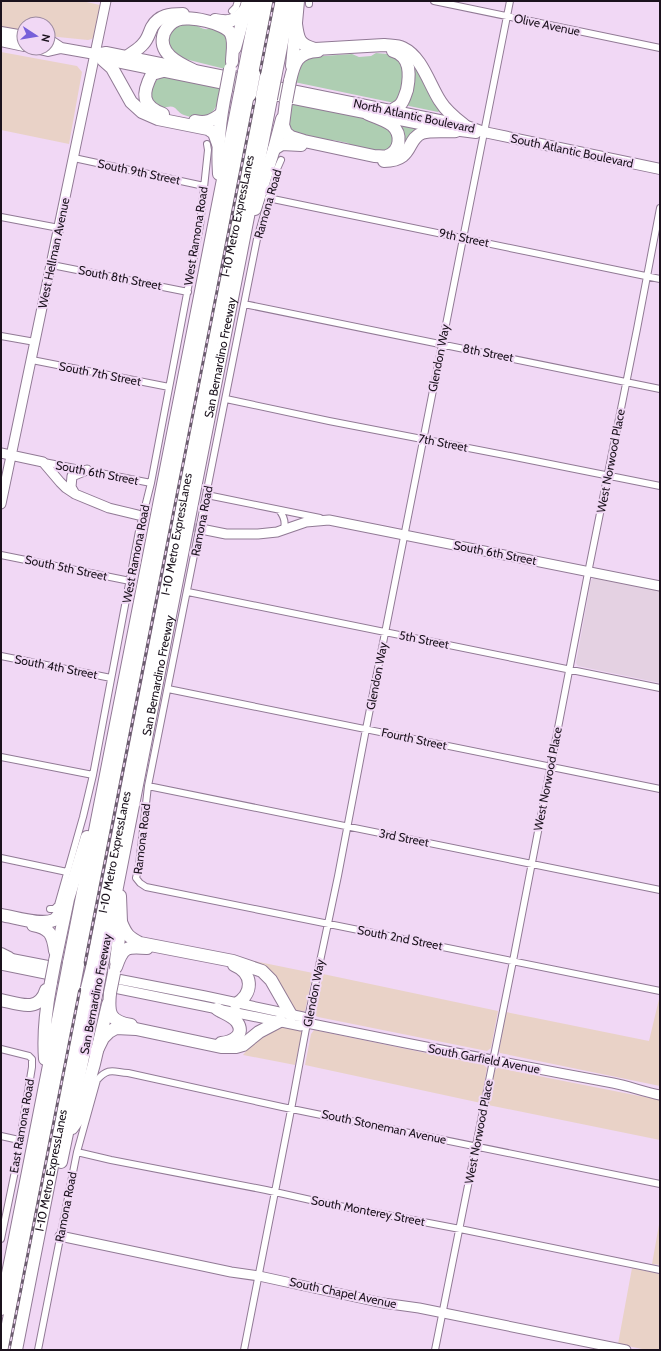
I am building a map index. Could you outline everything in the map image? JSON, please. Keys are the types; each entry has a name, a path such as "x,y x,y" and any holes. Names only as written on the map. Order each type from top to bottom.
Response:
{"highway":[{"path":"249,73 258,1"},
{"name":"I-10 Metro ExpressLanes","path":"74,964 249,73 268,1"},
{"name":"I-10 Metro ExpressLanes","path":"16,1350 92,989 214,331 267,98 281,1"},
{"path":"271,77 290,1"},
{"path":"291,77 296,24 305,2"},
{"path":"213,144 221,114 244,4"},
{"path":"128,56 144,44 152,27 163,17 172,14 185,14 218,21 235,20 244,4"},
{"path":"193,70 176,62 163,46 163,37 166,29 171,22 179,19 216,23 226,28 231,33 233,41 231,66"},
{"path":"274,149 282,144 298,144 354,157 386,162 400,158 406,153 414,140 421,133 460,128 440,102 419,63 403,48 384,45 315,49 306,47 300,42 296,24"},
{"path":"242,245 260,196 274,149 291,77 297,59 303,54 311,52 384,49 395,51 403,57 408,66 409,77 405,97 400,104 392,110"},
{"path":"99,57 112,68 131,102 142,112 158,119 208,129 214,133 213,144 220,191"},
{"path":"163,71 152,74 146,88 145,96 148,106 154,111 164,115 199,122 208,122 221,114"},
{"path":"1,1309 47,1077 74,964 99,812 220,191 245,94"},
{"name":"San Bernardino Freeway","path":"96,968 119,877 242,245 267,98"},
{"path":"285,105 283,125 286,134 291,138 374,156 386,157 392,154 397,148 399,137 398,133 392,126 368,114"},
{"path":"47,1077 44,1036 46,1010 55,958 68,899 86,839 99,812"},
{"path":"115,970 121,922 119,877"},
{"path":"1,915 38,922 48,922 58,916 68,899"},
{"path":"1,918 41,926 49,931 53,939 55,958"},
{"path":"121,922 125,932 130,938 140,943 233,961 262,971 271,980 291,1015"},
{"path":"66,1137 79,1118 115,970 120,954 127,948 146,948 235,965 243,969 248,976 249,984 244,998 236,1004"},
{"path":"1,1000 26,1005 37,1003 45,994 47,986 51,982"},
{"name":"I-10 Metro ExpressLanes","path":"3,1350 69,985"},
{"name":"San Bernardino Freeway","path":"23,1350 66,1137 92,989"},
{"path":"110,993 109,1007 111,1015 114,1020 123,1024 220,1043 230,1042 239,1034 237,1022 217,1009"},
{"path":"1,1004 26,1009 34,1013 40,1022 44,1036"},
{"path":"96,1052 103,1038 116,1028 136,1029 221,1047 236,1047 243,1045 259,1032 280,1021"}],"main road":[{"path":"1,32 16,35"},
{"path":"1,41 16,44"},
{"name":"North Atlantic Boulevard","path":"56,45 61,48 99,57 368,114 460,128"},
{"name":"North Atlantic Boulevard","path":"56,49 61,48"},
{"name":"North Atlantic Boulevard","path":"99,57 106,52 128,56 392,110 460,128 473,133 484,132"},
{"name":"South Atlantic Boulevard","path":"484,132 660,169"}],"street":[{"name":"West Hellman Avenue","path":"1,504 74,158 99,57 106,1"},
{"name":"Olive Avenue","path":"434,1 660,48"},
{"name":"Glendon Way","path":"244,1350 307,1024 510,1"},
{"path":"232,11 236,7 244,4"},
{"name":"West Ramona Road","path":"50,908 54,909 58,905 83,817 93,775 188,292 200,225 208,150 213,144"},
{"name":"South 9th Street","path":"74,158 204,186"},
{"name":"Ramona Road","path":"140,884 136,878 148,786 188,592 257,239 268,198 281,160"},
{"name":"9th Street","path":"268,198 660,279"},
{"name":"West Norwood Place","path":"435,1350 513,962 660,208"},
{"path":"1,217 59,228"},
{"name":"South 8th Street","path":"52,265 188,292"},
{"name":"8th Street","path":"244,304 660,389"},
{"path":"1,336 36,342"},
{"name":"South 7th Street","path":"32,360 169,387"},
{"name":"7th Street","path":"226,399 328,421 660,486"},
{"name":"South 6th Street","path":"1,453 150,483"},
{"name":"South 6th Street","path":"43,462 60,482 75,494 109,508 138,515"},
{"path":"75,494 71,487 72,476 87,470"},
{"name":"South 6th Street","path":"207,495 660,586"},
{"path":"277,532 284,528 285,523 279,510"},
{"name":"South 6th Street","path":"206,530 238,535 258,534 277,532 306,522 329,520"},
{"name":"South 5th Street","path":"1,555 130,581"},
{"name":"5th Street","path":"188,592 660,688"},
{"name":"South 4th Street","path":"1,656 111,678"},
{"name":"Fourth Street","path":"168,689 660,789"},
{"path":"1,757 93,775"},
{"name":"3rd Street","path":"148,786 660,890"},
{"path":"1,858 67,872"},
{"name":"South 2nd Street","path":"140,884 146,887 660,992"},
{"name":"South Garfield Avenue","path":"3,959 193,994 303,1017 307,1024"},
{"name":"South Garfield Avenue","path":"3,959 217,1009 302,1026 307,1024 614,1083 660,1095"},
{"name":"East Ramona Road","path":"1,1049 29,1056 32,1059 32,1067 15,1171 2,1224 1,1239"},
{"name":"Ramona Road","path":"38,1350 77,1152 97,1080 108,1071"},
{"name":"South Stoneman Avenue","path":"108,1071 128,1073 660,1184"},
{"path":"1,1136 19,1140"},
{"name":"South Monterey Street","path":"77,1152 110,1160 660,1270"},
{"name":"South Chapel Avenue","path":"60,1236 259,1276 383,1303 443,1313 626,1350"}],"shaded area":[{"path":"1,1 82,1 100,5 94,36 92,39 88,40 56,37 56,16 16,16 16,31 1,28"},
{"path":"1,52 16,56 77,66 82,72 69,144 1,130"},
{"path":"596,577 660,590 660,683 578,666 576,663 591,580"},
{"path":"249,960 313,973 305,1011 300,1013 293,1009"},
{"path":"323,974 498,1011 491,1048 487,1051 318,1017 316,1016 315,1012"},
{"path":"660,995 660,1086 500,1053 499,1051 506,1012 649,1041"},
{"path":"277,1027 300,1030 302,1033 295,1065 243,1055 257,1037"},
{"path":"314,1030 484,1065 487,1068 481,1103 305,1065 311,1034"},
{"path":"498,1068 660,1100 660,1140 488,1105 495,1070"},
{"path":"660,1219 660,1265 652,1264"},
{"path":"632,1268 660,1274 660,1350 647,1350 618,1344"}],"green space":[{"path":"181,24 190,24 204,29 214,27 228,36 228,57 225,69 181,58 169,47 168,39 170,33"},
{"path":"376,53 387,54 397,59 414,61 442,109 438,112 294,82 297,67 309,57 352,54 359,57 371,56"},
{"path":"165,76 221,88 220,96 215,109 211,114 200,118 181,114 173,107 162,109 152,101 152,90 155,81"},
{"path":"290,102 416,128 416,132 400,154 352,147 348,143 333,140 328,145 297,134 289,126"}],"tunnel":[{"path":"138,515 206,530"}],"railway":[{"path":"9,1350 274,1"}]}
